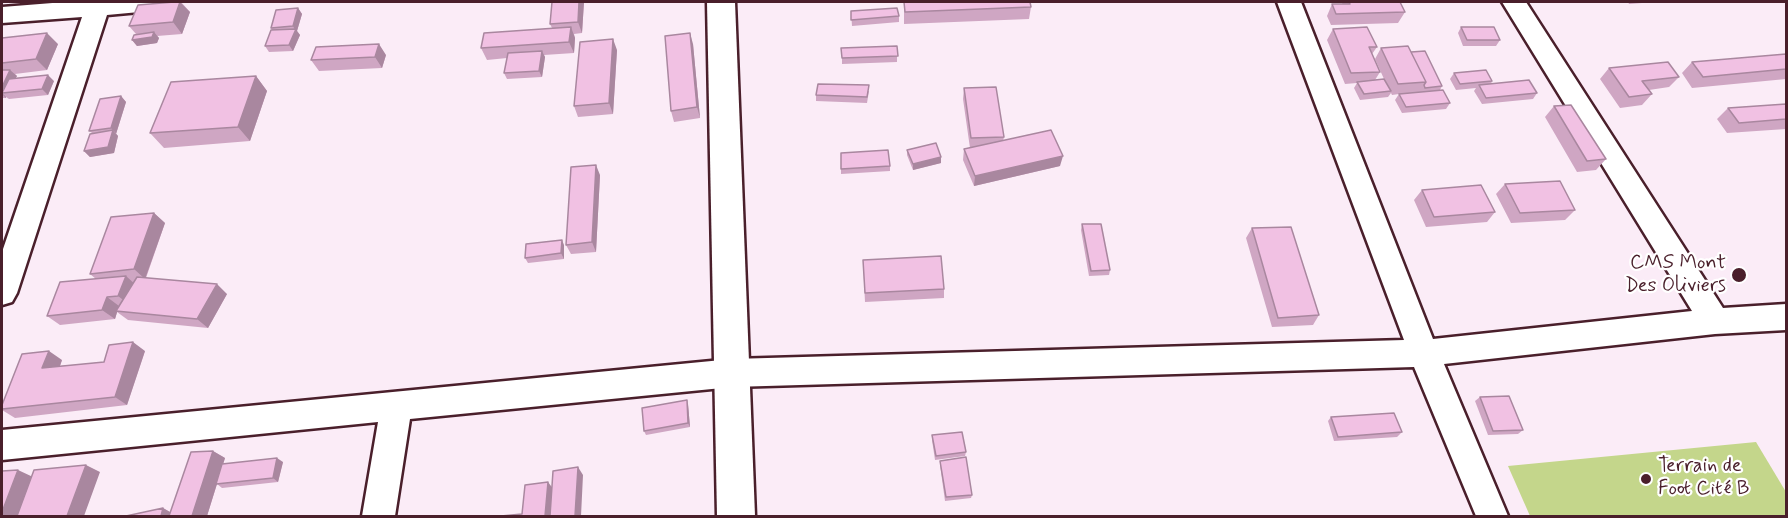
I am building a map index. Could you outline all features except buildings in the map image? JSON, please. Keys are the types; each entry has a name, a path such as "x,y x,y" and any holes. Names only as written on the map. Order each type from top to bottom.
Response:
{"street":[{"path":"2,15 98,4 161,2"},
{"path":"721,2 736,516"},
{"path":"1289,2 1424,353 1492,516"},
{"path":"1514,2 1715,321"},
{"path":"2,293 98,4"},
{"path":"2,446 732,373 1424,353 1715,321 1786,317"},
{"path":"379,516 396,406"}],"green space":[{"name":"Terrain de Foot Cité B","path":"1756,442 1786,492 1786,516 1530,516 1508,466"}],"place":[{"name":"CMS Mont Des Oliviers","path":"1739,275"},
{"name":"Terrain de Foot Cité B","path":"1646,479"}]}
